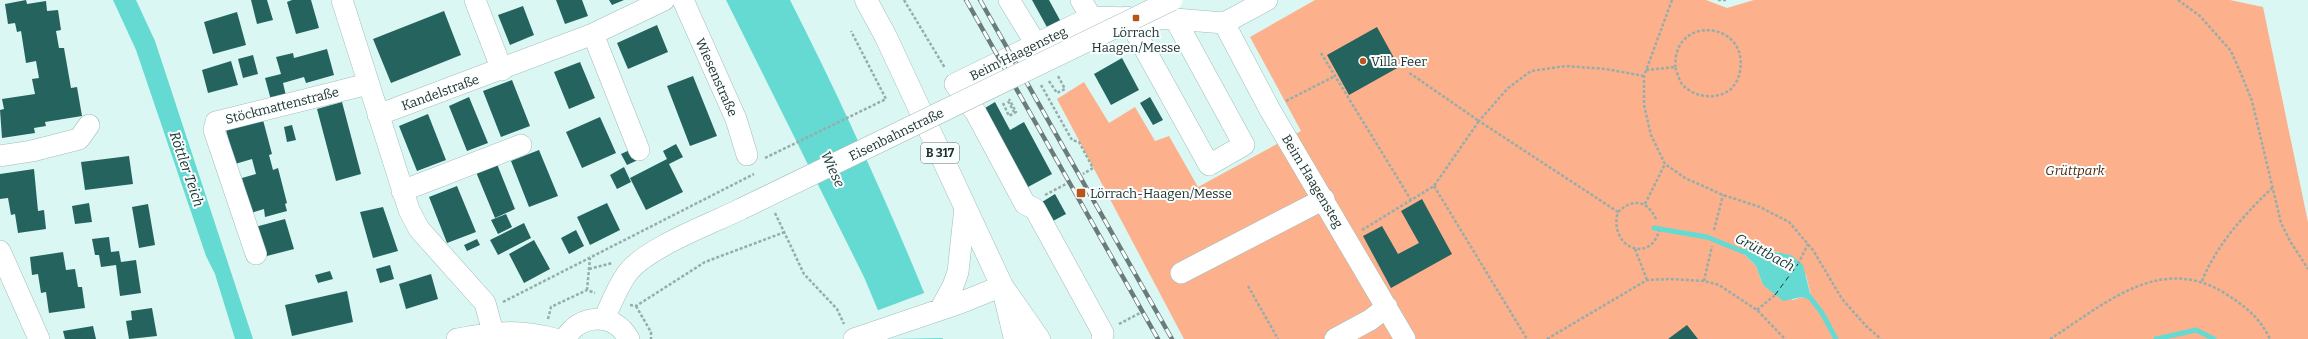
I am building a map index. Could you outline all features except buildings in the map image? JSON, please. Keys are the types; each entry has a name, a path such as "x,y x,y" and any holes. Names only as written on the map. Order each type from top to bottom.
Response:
{"main road":[{"name":"B 317","path":"866,0 1002,286 1039,339"},
{"name":"B 317","path":"1002,286 1015,339"}],"street":[{"path":"342,0 402,191 418,229 485,303 493,332"},
{"path":"475,0 502,70"},
{"name":"Kandelstraße","path":"378,115 502,70 593,34 664,0"},
{"name":"Wiesenstraße","path":"683,0 754,158"},
{"path":"1009,0 1044,61"},
{"path":"1224,23 1267,0"},
{"name":"Beim Haagensteg","path":"955,84 1044,61 1090,6 1127,17 1174,9 1224,23 1270,110 1348,238 1405,339"},
{"path":"1127,17 1209,165 1244,145 1174,9"},
{"name":"Eisenbahnstraße","path":"604,319 627,274 639,262 657,250 1044,61 1174,9"},
{"path":"593,34 639,150"},
{"name":"Stöckmattenstraße","path":"256,254 214,130 216,122 368,84"},
{"path":"955,84 976,113 1025,204 1034,209 1103,333 1102,339"},
{"path":"0,156 32,151 79,139 89,125"},
{"path":"402,191 521,145"},
{"path":"1181,273 1324,199"},
{"path":"959,294 965,206"},
{"path":"0,252 39,339"},
{"path":"851,334 940,310 959,294 1002,286"},
{"path":"1335,339 1370,320 1387,307"},
{"path":"565,339 570,330 580,322 592,318 604,319 616,323 625,331 629,339"},
{"path":"457,339 493,332 526,333 555,339"}],"path":[{"path":"904,0 955,84"},
{"path":"1672,0 1644,76 1644,105 1651,135 1665,164 1685,178 1723,195 1760,207 1789,222 1808,244 1842,299 1866,326 1881,339"},
{"path":"1718,0 1728,0"},
{"path":"2178,0 2200,16 2231,51 2252,101 2281,223 2290,242 2308,269"},
{"path":"1705,30 1722,33 1731,39 1735,43 1742,59 1739,78 1730,89 1716,96 1701,96 1682,84 1675,67 1677,52 1682,42 1692,34 1705,30"},
{"path":"754,158 886,99 851,31"},
{"path":"1321,53 1411,200"},
{"path":"1044,61 1065,89 1057,93 1044,61"},
{"path":"1348,238 1434,186 1480,121 1508,88 1531,71 1566,66 1606,69 1644,76"},
{"path":"1646,70 1675,67"},
{"path":"1408,72 1618,212"},
{"path":"1270,110 1335,76"},
{"path":"1040,83 1072,140 1079,142 1092,168 1083,174"},
{"path":"1645,204 1665,164"},
{"path":"487,309 754,174"},
{"path":"1046,195 1066,184"},
{"path":"1434,186 1527,339"},
{"path":"2202,281 2209,265 2224,241 2250,210 2272,188"},
{"path":"1714,230 1723,195"},
{"path":"1656,219 1652,210 1645,204 1631,203 1618,212 1616,219 1620,239 1627,246 1635,249 1649,246 1657,239 1659,231"},
{"path":"651,339 651,332 636,306 705,262 785,232 804,274 837,309 851,334"},
{"path":"1798,264 1808,244"},
{"path":"1704,281 1712,246"},
{"path":"1635,249 1648,280"},
{"path":"587,290 590,258"},
{"path":"2050,339 2096,307 2128,289 2160,278 2202,281 2243,304 2262,324 2270,339"},
{"path":"1548,339 1648,280 1704,281 1719,285 1757,310 1785,339"},
{"path":"1248,286 1278,339"},
{"path":"1757,310 1776,295"},
{"path":"1135,316 1140,313"}],"green space":[{"name":"Grüttpark","path":"1315,0 1706,0 1727,8 1754,0 2230,0 2263,7 2308,222 2308,339 1184,339 1057,99 1084,82 1109,123 1135,107 1155,141 1169,136 1198,187 1301,131 1250,37","holes":["1739,249 1778,252 1806,275 1812,300 1802,297 1793,300 1763,285 1756,266"]}],"water":[{"name":"Röttler Teich","path":"113,0 136,0 155,41 253,339 235,339 215,274 206,256 136,50"},
{"name":"Wiese","path":"726,0 790,0 831,83 870,168 908,253 943,339 890,339 864,277"},
{"path":"1753,248 1791,255 1803,265 1812,301 1802,297 1783,301 1763,285 1756,266 1739,249"}],"pier":[{"path":"927,292 945,338 888,339 876,311"}],"waterway":[{"name":"Grüttbach","path":"1654,228 1707,237 1744,252"},
{"name":"Grüttbach","path":"1809,296 1822,313 1836,339"},
{"name":"Grüttbach","path":"2156,339 2196,330 2214,339"}],"ferry route":[{"path":"1775,295 1798,264"}],"railway":[{"path":"966,0 1158,339"},
{"path":"980,0 1172,339"}],"place":[{"name":"Lörrach Haagen/Messe","path":"1136,18"},
{"name":"Villa Feer","path":"1363,61"},
{"name":"Lörrach-Haagen/Messe","path":"1081,193"}]}
